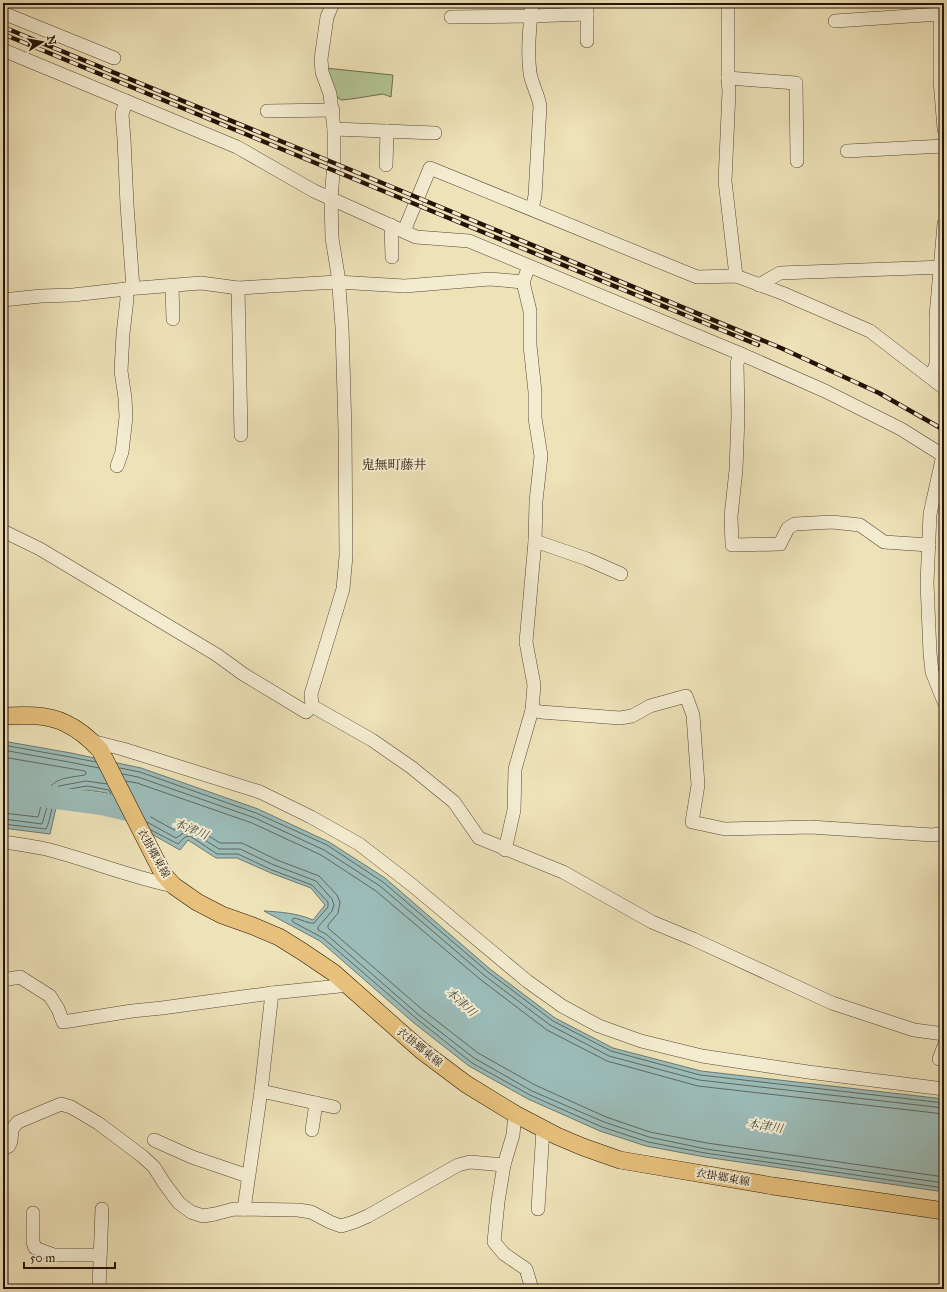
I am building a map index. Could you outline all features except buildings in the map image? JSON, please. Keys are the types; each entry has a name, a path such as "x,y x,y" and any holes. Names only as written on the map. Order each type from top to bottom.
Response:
{"main road":[{"name":"衣掛郷東線","path":"3,716 33,716 65,723 96,745 168,880 197,902 222,915 279,937 334,973 422,1051 466,1084 543,1129 583,1147 620,1160 773,1186 944,1211"}],"street":[{"path":"3,531 54,557 217,655 243,674 306,712 312,706 311,694 343,589 346,556 345,430 342,327 337,282 338,274 332,238 331,198 334,163 334,129 333,110 330,94 322,72 321,59 327,17 333,3"},
{"path":"532,3 530,16 530,72 532,85 539,99 540,106 535,196 532,208"},
{"path":"728,3 729,91 725,181 736,276"},
{"path":"451,17 530,16 587,8 587,40"},
{"path":"835,21 940,9 944,129"},
{"path":"3,13 114,58"},
{"path":"3,50 237,146 314,191 416,237 469,241 825,390 901,429 944,455 930,514 927,583 932,672 944,702"},
{"path":"728,78 796,83 797,161"},
{"path":"117,466 122,452 126,417 121,371 123,334 129,288 127,205 122,114 126,101"},
{"path":"267,111 333,110"},
{"path":"334,129 435,133"},
{"path":"386,165 387,131"},
{"path":"847,151 944,146"},
{"path":"404,231 430,168 532,208 697,277 736,276 870,331 944,388"},
{"path":"931,378 936,364 936,316 942,267 944,224"},
{"path":"391,225 392,256"},
{"path":"505,850 514,810 515,769 532,710 534,684 526,642 535,541 536,501 541,456 535,418 535,392 530,345 530,311 523,282 529,266"},
{"path":"759,285 780,273 942,267"},
{"path":"3,300 201,283 238,288 337,282 405,286 490,279 523,282"},
{"path":"172,286 173,319"},
{"path":"238,288 241,435"},
{"path":"741,354 737,364 738,416 736,470 731,516 732,545 780,544 788,528 795,524 832,522 860,525 884,542 929,545"},
{"path":"535,541 587,559 621,574"},
{"path":"532,710 620,718 632,716 650,706 686,696 693,715 698,784 692,822 725,829 810,827 933,834 944,833"},
{"path":"312,706 372,740 411,767 454,802 479,838 505,850 563,872 652,922 693,939 832,1003 914,1030 944,1034"},
{"path":"96,745 145,755 260,792 311,816 359,844 527,981 562,1006 599,1026 642,1042 702,1056 808,1072 944,1089"},
{"path":"3,842 44,849 81,859 145,880 168,880"},
{"path":"3,980 20,977 50,996 58,1009 63,1022 132,1011 272,993 349,985"},
{"path":"244,1209 261,1091 272,993"},
{"path":"944,1046 939,1059 944,1060"},
{"path":"261,1091 334,1108"},
{"path":"3,1149 9,1146 12,1129 18,1122 61,1104 71,1107 98,1123 142,1156 154,1167 179,1203 191,1212 203,1216 234,1209 298,1210 311,1212 341,1226 368,1216 458,1165 470,1162 504,1165"},
{"path":"312,1130 316,1104"},
{"path":"515,1114 513,1135 504,1165 494,1242 504,1254 526,1269 532,1289"},
{"path":"538,1209 543,1129"},
{"path":"154,1140 192,1157 248,1176"},
{"path":"99,1289 99,1255 102,1209"},
{"path":"33,1213 32,1242 35,1248 54,1255 99,1255"}],"green space":[{"path":"325,68 393,75 391,97 383,94 341,100 336,96"}],"water":[{"path":"3,741 71,753 141,768 258,809 329,842 385,878 490,969 555,1018 613,1048 701,1071 944,1099 944,1192 705,1157 646,1146 600,1131 528,1099 469,1066 414,1023 320,941 264,911 295,914 313,920 325,905 311,888 237,858 216,858 188,840 180,850 114,813 107,793 87,790 63,794 56,808 50,834 3,828"}],"waterway":[{"name":"本津川","path":"3,791 102,804 140,813"}],"railway":[{"path":"3,27 781,348 879,393 944,430"},
{"path":"3,34 758,345"}],"district":[{"name":"鬼無町藤井","path":"394,464"}]}
